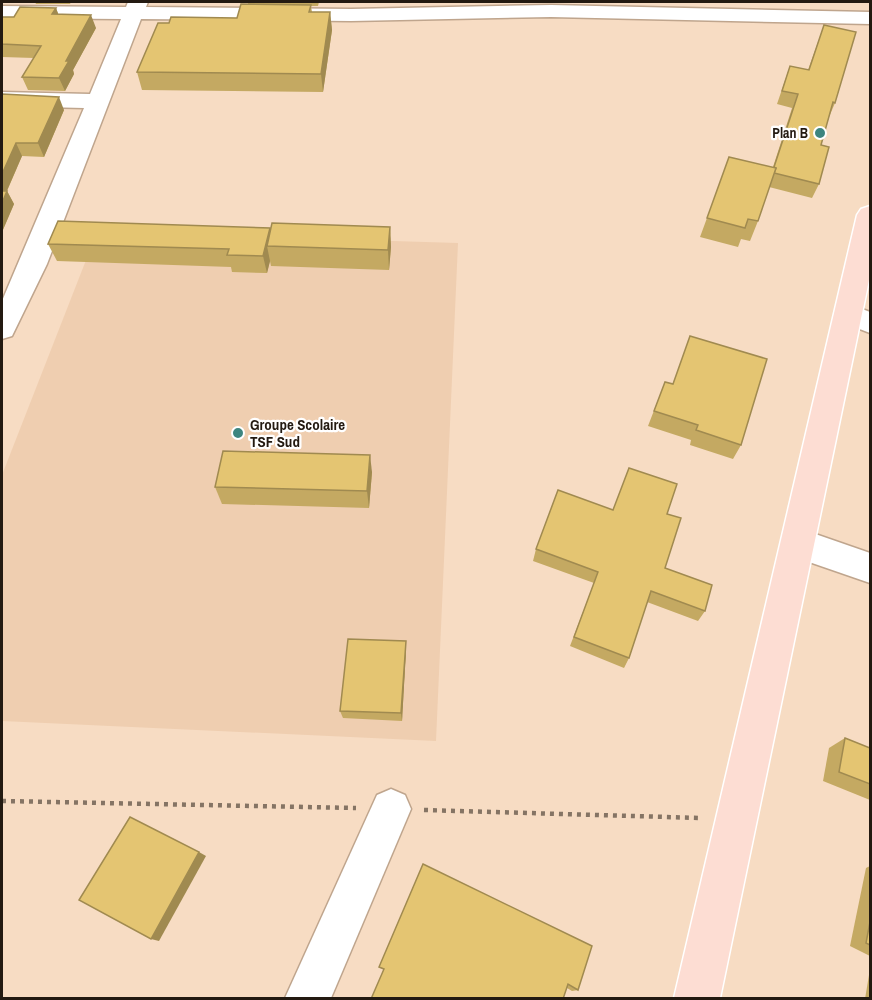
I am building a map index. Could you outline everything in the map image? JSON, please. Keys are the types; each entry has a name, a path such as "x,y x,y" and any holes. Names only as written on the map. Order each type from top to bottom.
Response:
{"main road":[{"path":"700,998 735,819 798,543 860,319 870,215"}],"street":[{"path":"2,12 136,7 551,6 770,9 870,18"},
{"path":"2,329 33,264 136,7"},
{"path":"2,99 100,100"},
{"path":"798,543 870,568"},
{"path":"308,999 392,809"}],"shaded area":[{"path":"97,232 458,243 436,741 2,721 2,475"}],"building":[{"path":"241,4 311,5 309,12 330,12 321,74 137,72 158,23 169,23 171,17 237,18"},
{"path":"20,7 56,8 52,14 91,15 59,78 22,77 41,46 2,44 2,17 14,17"},
{"path":"824,25 856,32 821,145 829,147 819,184 774,173 776,168 774,167 798,94 782,91 790,66 809,70"},
{"path":"2,94 59,97 38,143 16,143 2,174"},
{"path":"729,157 776,168 758,221 748,219 745,228 707,218"},
{"path":"2,191 7,191 2,203"},
{"path":"58,221 270,228 263,256 227,255 229,249 48,244"},
{"path":"272,223 390,227 388,250 267,246"},
{"path":"690,336 767,359 741,445 696,430 698,425 654,411 665,382 673,384"},
{"path":"223,451 370,455 367,491 215,487"},
{"path":"629,468 677,484 667,514 681,518 665,568 712,585 705,611 651,591 629,658 574,637 598,572 536,549 558,490 613,510"},
{"path":"348,639 406,641 401,713 340,711"},
{"path":"845,738 870,748 870,784 839,772"},
{"path":"130,817 199,852 151,939 79,900"},
{"path":"423,864 592,946 578,990 568,984 563,999 371,999 384,969 379,967"},
{"path":"870,922 870,945 866,943"}],"place":[{"name":"Plan B","path":"820,133"},
{"name":"Groupe Scolaire TSF Sud","path":"238,433"}]}
